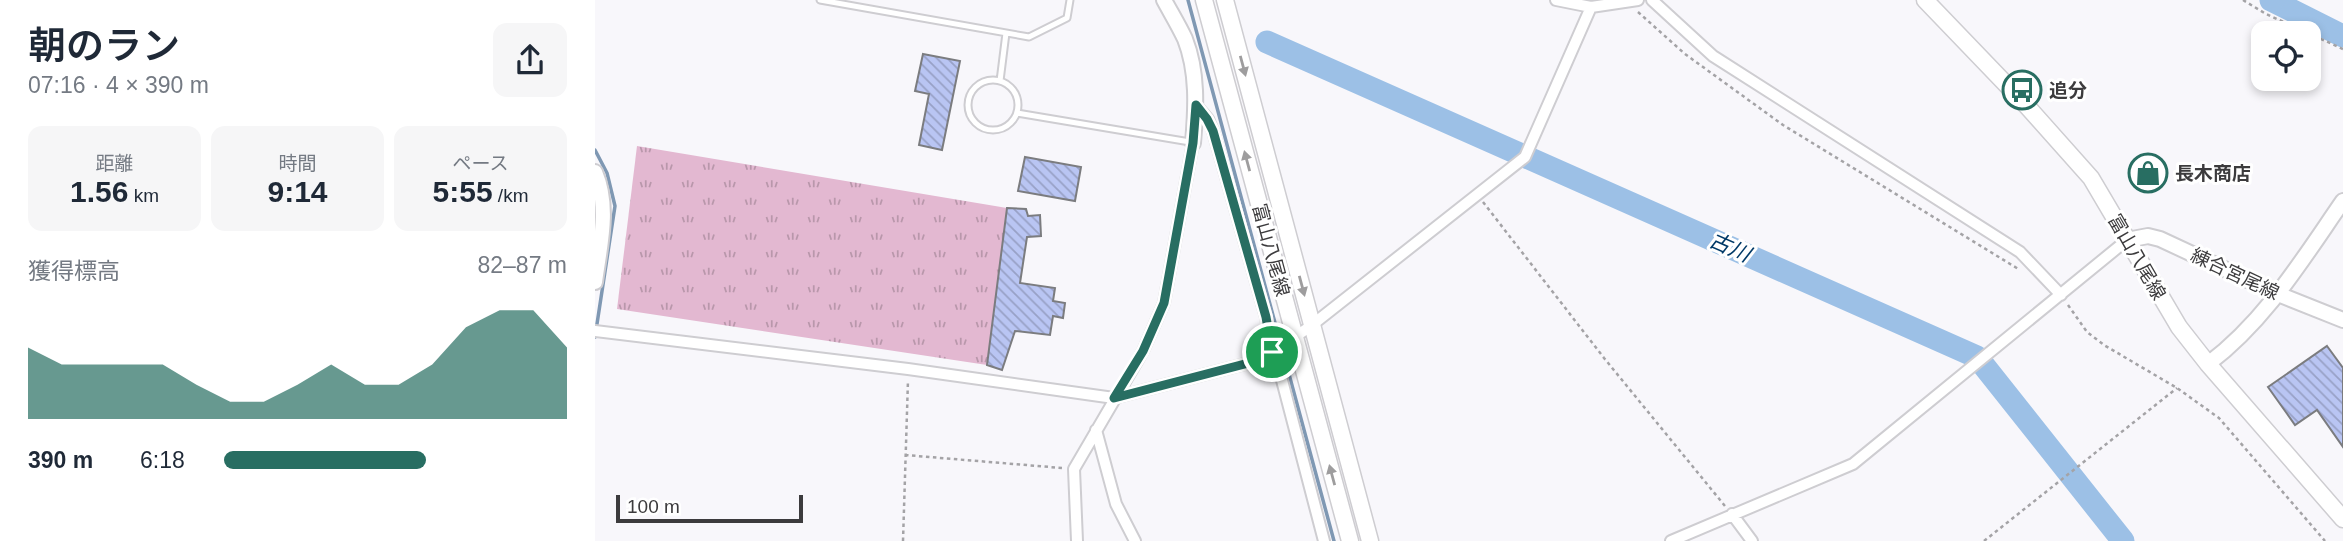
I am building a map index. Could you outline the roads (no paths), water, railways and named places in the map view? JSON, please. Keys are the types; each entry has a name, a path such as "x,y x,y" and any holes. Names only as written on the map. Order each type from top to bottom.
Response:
{"main road":[{"name":"富山八尾線","path":"1203,0 1350,541"},
{"name":"富山八尾線","path":"1225,0 1370,541"},
{"name":"富山八尾線","path":"1925,0 2025,104 2091,178 2173,318 2208,364 2343,519"}],"street":[{"path":"1077,541 1074,469 1143,351 1164,303 1193,143 1196,105 1194,74 1185,40 1164,0"},
{"path":"1556,0 1591,7 1634,1"},
{"path":"1652,0 1713,56 2019,252 2061,295"},
{"path":"595,331 908,369 1114,398 1264,359 1312,325 1525,157 1591,7"},
{"path":"1196,105 1213,131 1266,317 1272,352 1278,365 1324,541"},
{"path":"595,172 604,210 595,282"},
{"path":"2208,364 2236,343 2278,295 2343,201"},
{"name":"練合宮尾線","path":"2127,240 2148,236 2160,239 2278,295 2343,320"},
{"path":"1671,541 1853,464 2127,240"},
{"path":"1096,429 1116,504 1135,541"},
{"path":"1732,514 1752,541"}],"lane":[{"path":"820,0 1029,37 1067,18 1070,0"},
{"path":"1000,81 1006,33"},
{"path":"1000,81 1013,90 1017,97 1017,113 1006,127 990,131 982,128 970,116 968,100 971,92 983,82 1000,81"},
{"path":"1017,113 1193,143"}],"waterway":[{"path":"1188,0 1278,334"},
{"path":"2271,0 2343,36"},
{"name":"古川","path":"1267,42 1977,357 2123,541"},
{"path":"595,150 607,173 615,206 595,337"},
{"path":"1283,352 1334,541"}],"place":[{"name":"追分","path":"2022,90"},
{"name":"長木商店","path":"2148,173"}]}
